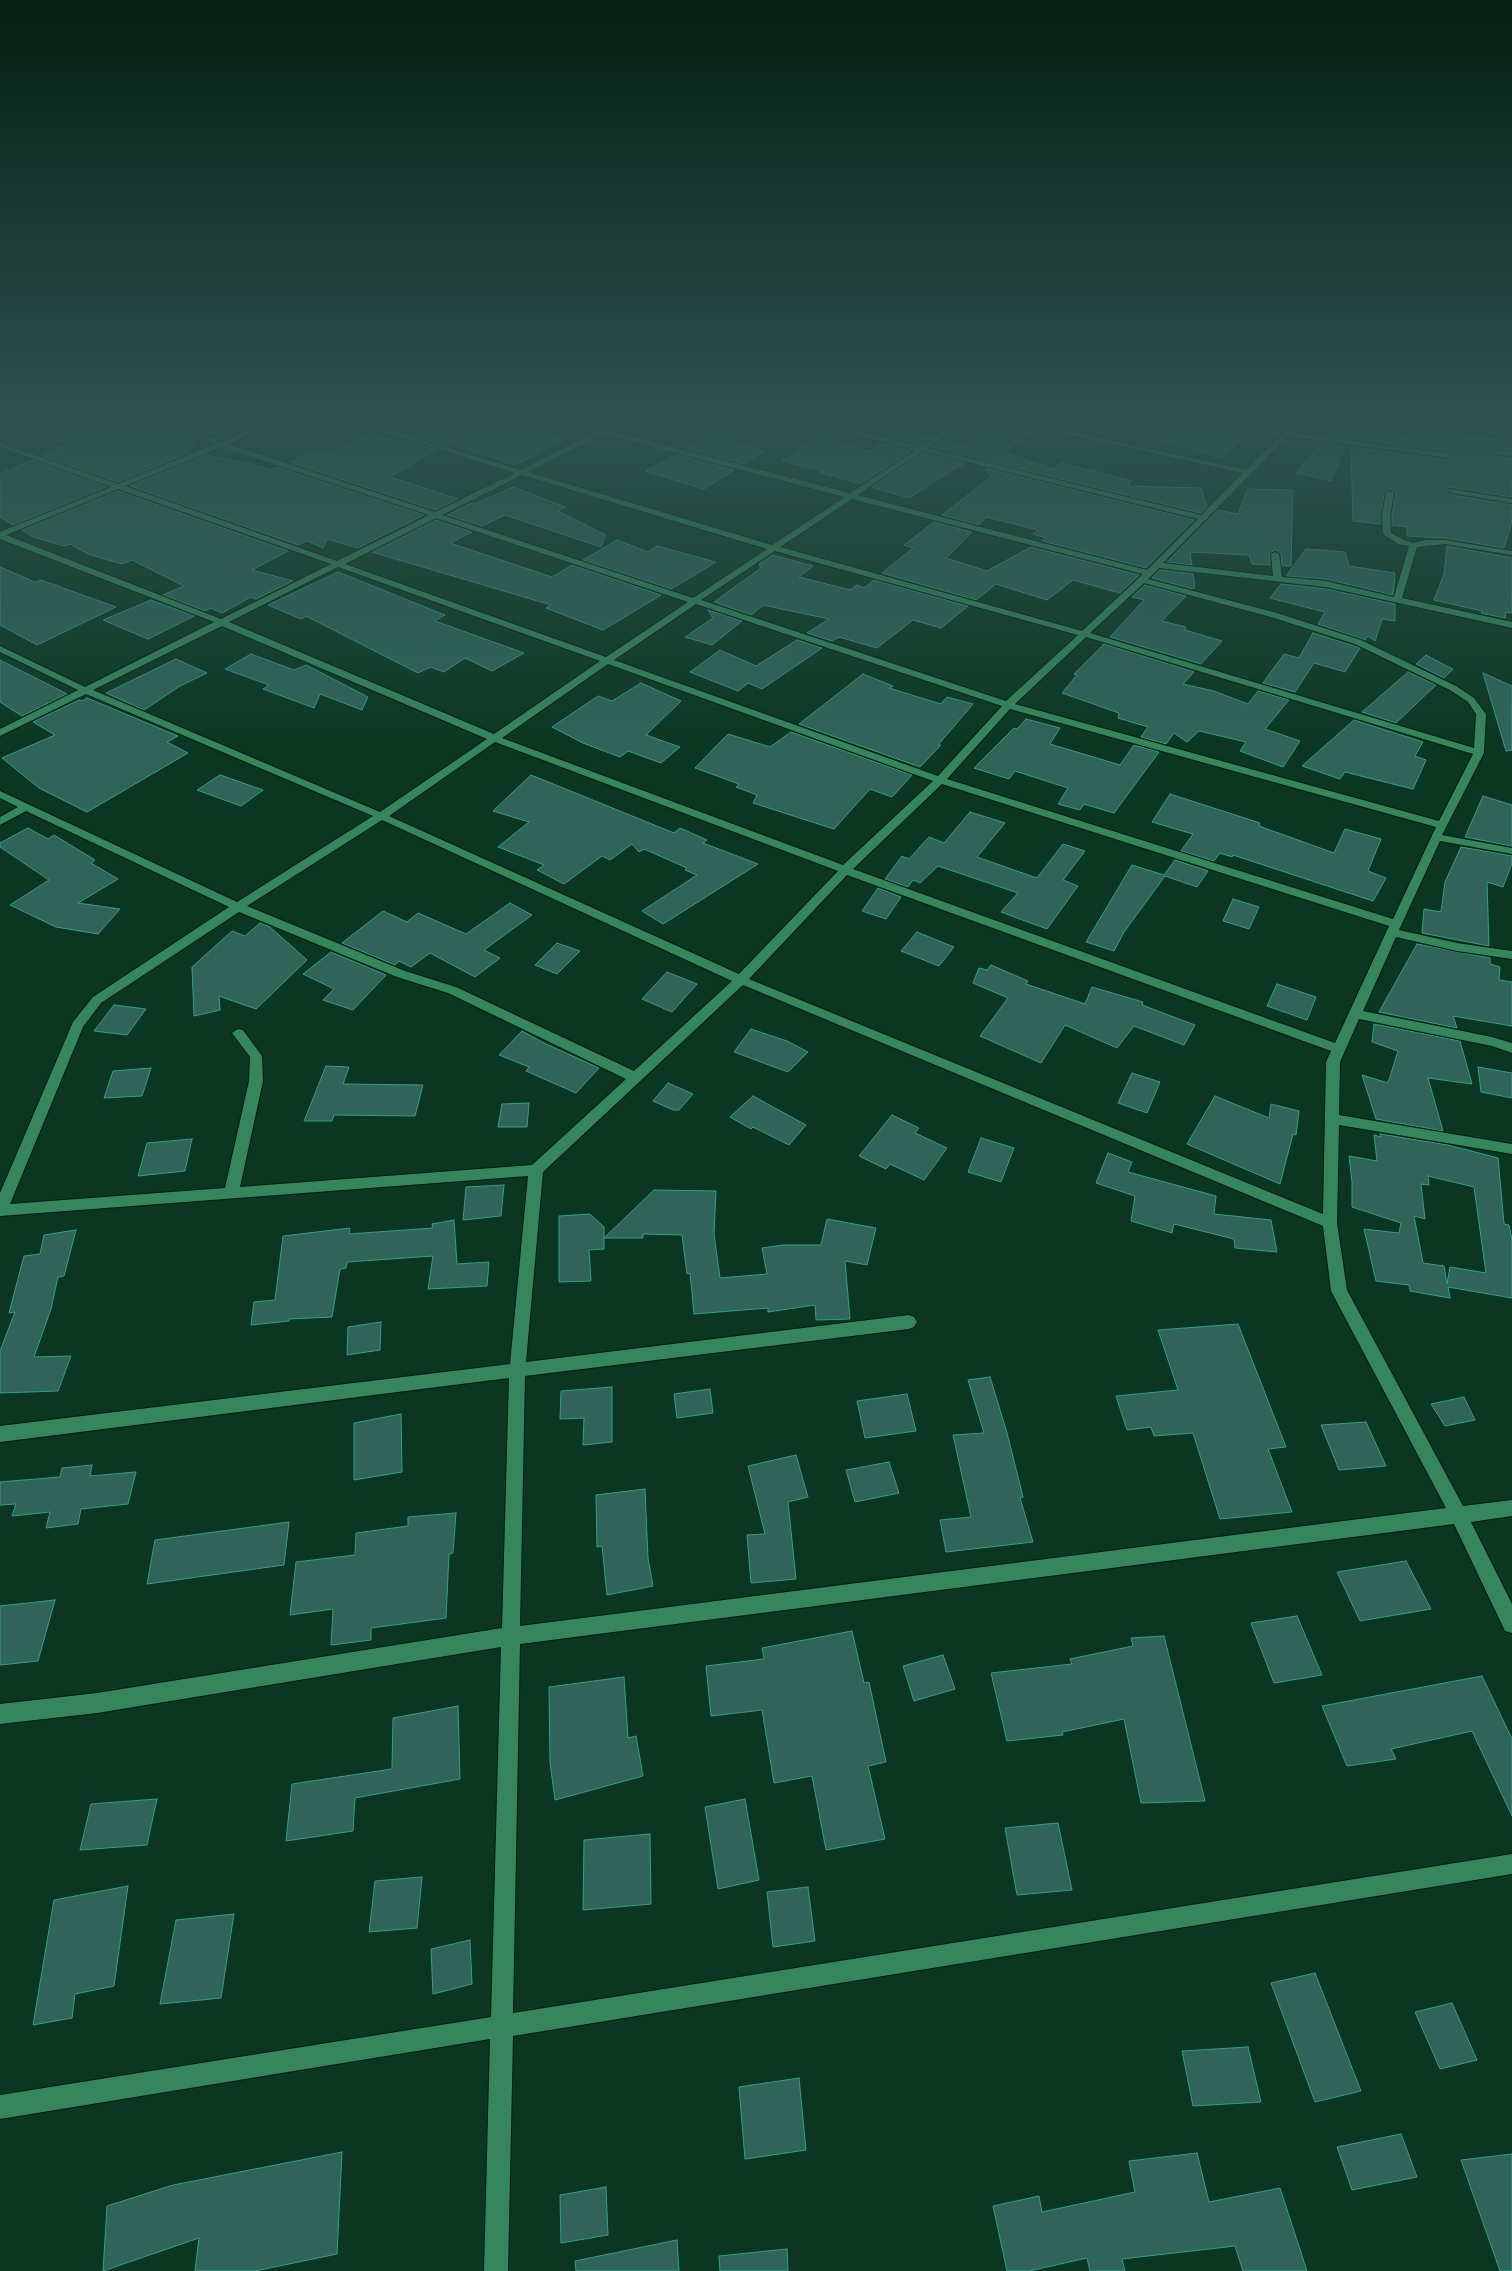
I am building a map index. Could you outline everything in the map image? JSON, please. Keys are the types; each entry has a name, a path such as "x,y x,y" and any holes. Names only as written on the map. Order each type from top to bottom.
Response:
{"street":[{"path":"243,531 940,780 1393,928 1457,947 1512,955"},
{"path":"0,732 405,531"},
{"path":"480,531 1008,705 1512,851"},
{"path":"716,531 1084,634 1480,753"},
{"path":"798,531 381,816 97,1000 77,1025 0,1210 536,1170 742,980 845,870 940,780 1008,705 1149,573 1190,531"},
{"path":"989,531 1149,573 1358,642 1429,675 1471,700 1481,714 1480,753 1439,831 1333,1062 1330,1223 1339,1291 1459,1516 1512,1624"},
{"path":"1387,531 1387,534 1401,542 1412,545 1426,542 1445,542 1512,553"},
{"path":"0,535 221,622 494,738 845,870 1339,1049"},
{"path":"1398,599 1412,545"},
{"path":"1275,554 1278,578"},
{"path":"1149,573 1278,578 1326,584 1512,625"},
{"path":"0,650 85,690 381,816 742,980 1330,1223"},
{"path":"0,794 238,907 401,974 452,990 636,1078"},
{"path":"0,822 25,807"},
{"path":"1355,1014 1492,1042 1512,1048"},
{"path":"231,1193 256,1081 256,1056 238,1033"},
{"path":"1332,1119 1512,1150"},
{"path":"496,2271 517,1371 536,1170"},
{"path":"0,1434 909,1322"},
{"path":"0,1714 97,1703 511,1636 1512,1508"},
{"path":"0,2107 1512,1864"}],"building":[{"path":"24,531 231,531 288,551 252,570 293,581 256,599 251,597 222,613 210,608 205,611 163,595 184,586 132,560 122,564 88,554 70,544 64,546 33,537"},
{"path":"258,531 392,531 358,548 327,539 323,548 307,541 298,545"},
{"path":"414,531 469,531 472,532 450,543 552,577 572,565 661,595 603,630 546,608 551,605 372,552"},
{"path":"553,531 598,531 606,535 601,547"},
{"path":"922,531 968,531 972,532 946,558 987,571 1031,547 1139,575 1120,593 1073,580 1047,600 996,584 976,600 882,573 913,548 904,545"},
{"path":"1037,531 1183,531 1146,568 1042,541 1046,538 1033,534"},
{"path":"1197,531 1292,531 1291,566 1282,566 1281,554 1276,550 1269,553 1270,565 1252,564 1249,555 1190,552 1192,565 1167,562"},
{"path":"1407,531 1509,531 1504,548 1445,538 1407,536"},
{"path":"617,540 648,552 657,546 716,562 671,589 583,560"},
{"path":"1447,546 1512,558 1512,613 1506,612 1505,618 1434,600 1444,574"},
{"path":"1306,549 1345,552 1349,566 1395,573 1393,595 1326,579 1286,576"},
{"path":"773,555 813,566 799,577 850,590 857,585 864,588 874,580 968,606 941,628 913,620 877,648 839,637 832,641 807,633 829,619 763,605 751,615 714,602 761,568 759,564"},
{"path":"0,567 35,582 41,580 116,607 37,645 0,625"},
{"path":"1160,570 1193,574 1195,587 1193,589 1152,578"},
{"path":"338,572 445,615 435,621 524,653 492,671 465,658 444,672 431,667 418,673 306,616 301,619 268,605"},
{"path":"1281,584 1326,589 1395,604 1395,621 1382,619 1375,641 1368,636 1365,640 1318,624 1325,612 1270,598"},
{"path":"1145,585 1186,596 1162,621 1186,627 1185,630 1222,641 1201,664 1110,637 1144,600 1132,597"},
{"path":"151,600 194,616 148,639 103,620"},
{"path":"708,610 742,621 712,645 685,637 713,618"},
{"path":"1313,633 1360,648 1345,672 1314,663 1295,692 1263,683 1284,654 1299,658"},
{"path":"797,640 822,648 762,689 748,683 738,691 690,672 720,650 756,666"},
{"path":"1104,644 1194,672 1183,684 1214,691 1248,704 1258,691 1289,700 1265,729 1300,741 1283,767 1240,751 1246,742 1199,731 1187,742 1174,733 1166,744 1141,737 1148,727 1118,718 1119,713 1062,693 1077,675 1074,674"},
{"path":"251,654 294,670 306,665 368,697 362,710 320,694 314,708 263,689 269,685 225,669"},
{"path":"1426,655 1453,669 1444,678 1416,664"},
{"path":"176,659 207,673 180,686 144,710 106,693"},
{"path":"0,660 67,694 22,716 0,702"},
{"path":"1408,672 1436,685 1396,723 1362,712"},
{"path":"1483,673 1512,686 1512,750 1506,751"},
{"path":"863,674 893,686 889,688 941,704 947,697 973,704 938,745 941,745 920,767 799,724"},
{"path":"641,683 681,701 646,735 680,747 661,763 628,751 620,757 583,743 552,727 598,696 612,701"},
{"path":"87,698 178,736 167,742 188,753 87,812 39,788 2,758 55,735 33,722"},
{"path":"1026,719 1060,728 1050,744 1120,765 1134,745 1159,752 1114,813 1084,804 1080,810 1058,804 1068,788 1015,771 1009,779 974,768 1014,728 1017,729"},
{"path":"1354,720 1423,742 1415,756 1426,760 1413,789 1345,772 1340,779 1302,766"},
{"path":"791,732 912,775 892,797 870,789 834,829 753,803 757,795 736,787 739,784 695,768 728,734 770,747"},
{"path":"220,775 263,790 241,806 197,790"},
{"path":"531,775 674,833 680,828 707,840 703,843 758,864 663,924 642,911 697,875 685,870 687,868 644,849 639,852 632,844 610,860 602,856 564,884 537,870 544,865 498,847 529,822 493,811"},
{"path":"1170,794 1260,823 1259,826 1334,853 1345,829 1381,839 1368,871 1386,878 1373,901 1233,855 1232,857 1220,853 1214,861 1181,851 1193,834 1152,822"},
{"path":"1483,796 1512,805 1512,846 1465,837"},
{"path":"970,812 1005,823 977,857 1037,878 1063,844 1085,851 1063,880 1078,886 1047,929 1001,912 1018,893 938,866 920,883 913,880 908,887 885,879 902,856 909,859 929,837 944,843"},
{"path":"28,828 48,839 54,835 95,860 91,863 118,879 78,903 120,909 98,934 56,927 10,905 49,880 0,847 0,843"},
{"path":"1461,847 1512,856 1512,863 1503,887 1487,882 1489,946 1422,933 1424,909 1441,912 1445,882"},
{"path":"1175,860 1208,871 1197,887 1165,876 1124,932 1114,951 1086,942 1132,865 1164,875"},
{"path":"878,888 901,897 886,919 862,911"},
{"path":"1233,899 1259,907 1249,929 1223,921"},
{"path":"510,903 532,915 484,950 500,958 475,977 430,953 411,967 399,961 395,965 342,943 383,911 407,922 418,913 466,934"},
{"path":"260,923 270,927 307,960 256,1009 219,996 220,1010 194,1016 192,967 232,931 245,936"},
{"path":"917,932 954,947 939,966 901,951"},
{"path":"557,943 580,951 557,974 535,965"},
{"path":"1417,944 1490,958 1490,964 1500,967 1499,980 1512,982 1512,1026 1453,1016 1457,1028 1379,1012"},
{"path":"331,952 386,975 353,1010 323,1000 334,989 303,974"},
{"path":"991,965 1028,981 1026,984 1085,1004 1092,987 1143,1002 1142,1005 1195,1025 1184,1045 1134,1026 1117,1048 1065,1025 1041,1063 980,1036 1008,998 973,983 979,968 987,970"},
{"path":"667,972 697,984 672,1012 642,999"},
{"path":"1277,984 1316,997 1307,1020 1267,1006"},
{"path":"114,1005 146,1009 127,1035 94,1031"},
{"path":"1374,1024 1460,1041 1472,1084 1428,1078 1443,1131 1376,1119 1362,1075 1388,1083 1398,1051 1372,1042"},
{"path":"751,1029 787,1041 808,1052 788,1072 734,1052"},
{"path":"522,1031 599,1068 576,1093 526,1071 529,1067 499,1055"},
{"path":"326,1066 349,1067 343,1084 423,1085 415,1116 334,1115 332,1121 304,1121"},
{"path":"1478,1067 1512,1073 1512,1098 1481,1092"},
{"path":"151,1068 142,1096 104,1098 113,1071"},
{"path":"1132,1073 1160,1082 1147,1113 1118,1103"},
{"path":"668,1083 693,1094 679,1110 673,1110 653,1101"},
{"path":"753,1096 806,1125 789,1145 753,1127 751,1129 730,1117"},
{"path":"1215,1096 1269,1118 1271,1104 1299,1111 1296,1135 1293,1134 1280,1184 1187,1144"},
{"path":"529,1103 527,1127 498,1127 502,1104"},
{"path":"892,1115 919,1128 915,1133 947,1148 924,1180 890,1164 886,1169 859,1156"},
{"path":"1380,1134 1448,1145 1498,1158 1504,1224 1509,1225 1512,1240 1512,1298 1448,1287 1450,1298 1410,1291 1409,1285 1376,1281 1364,1229 1399,1233 1401,1223 1352,1207 1349,1156 1377,1161 1374,1135 1381,1137","holes":["1428,1176 1474,1187 1486,1273 1450,1267 1447,1284 1444,1266 1423,1263 1414,1216 1425,1219 1421,1184 1429,1185"]},
{"path":"981,1138 1014,1148 1001,1182 968,1172"},
{"path":"192,1139 185,1171 138,1176 147,1143"},
{"path":"1108,1153 1132,1162 1128,1172 1216,1196 1214,1214 1271,1220 1277,1252 1235,1248 1234,1239 1174,1224 1172,1233 1131,1221 1135,1196 1096,1183"},
{"path":"504,1185 501,1216 463,1220 466,1187"},
{"path":"654,1190 716,1191 714,1234 720,1278 767,1274 762,1248 784,1245 821,1245 827,1219 876,1228 867,1265 845,1261 850,1319 816,1320 815,1305 768,1312 768,1308 694,1314 690,1273 687,1274 682,1235 643,1234 643,1238 604,1238"},
{"path":"590,1214 604,1227 604,1249 589,1250 591,1281 559,1282 559,1216"},
{"path":"454,1220 457,1264 489,1262 487,1286 428,1289 433,1256 347,1262 346,1268 340,1269 332,1317 289,1319 289,1321 251,1325 254,1302 275,1300 283,1236 350,1228 349,1234 433,1228 432,1224"},
{"path":"76,1230 64,1276 58,1277 51,1309 34,1357 71,1356 58,1391 0,1393 0,1351 15,1312 9,1313 24,1256 40,1254 44,1235"},
{"path":"381,1322 380,1350 347,1355 348,1327"},
{"path":"1238,1324 1286,1447 1268,1449 1292,1512 1220,1519 1193,1433 1154,1436 1151,1427 1127,1430 1116,1396 1178,1390 1158,1330"},
{"path":"990,1377 1007,1433 1023,1497 1020,1498 1033,1542 946,1552 940,1520 971,1517 953,1435 984,1433 968,1380"},
{"path":"612,1387 612,1442 583,1445 584,1418 560,1419 561,1391"},
{"path":"710,1389 713,1413 677,1418 674,1394"},
{"path":"907,1394 916,1431 865,1438 857,1401"},
{"path":"1464,1397 1475,1420 1445,1426 1431,1404"},
{"path":"401,1414 402,1472 354,1480 354,1423"},
{"path":"1366,1422 1386,1466 1339,1470 1321,1425"},
{"path":"796,1455 808,1497 788,1502 796,1579 751,1583 747,1535 765,1534 748,1466"},
{"path":"889,1462 899,1493 855,1502 846,1470"},
{"path":"92,1465 90,1476 136,1472 128,1504 81,1509 78,1524 46,1528 50,1512 12,1516 16,1504 0,1505 0,1482 60,1477 62,1468"},
{"path":"645,1489 648,1558 653,1586 607,1595 602,1546 597,1547 596,1495"},
{"path":"456,1513 453,1553 449,1554 446,1618 371,1628 371,1640 331,1645 333,1609 290,1615 296,1562 355,1555 356,1533 408,1526 408,1517"},
{"path":"289,1522 284,1565 147,1584 155,1540"},
{"path":"1406,1561 1431,1609 1360,1621 1337,1572"},
{"path":"55,1600 38,1661 0,1665 0,1606"},
{"path":"1297,1616 1322,1675 1274,1683 1251,1623"},
{"path":"852,1631 864,1683 869,1682 886,1762 868,1766 885,1839 826,1850 812,1776 774,1783 762,1710 711,1716 706,1666 764,1659 762,1648"},
{"path":"1164,1636 1205,1801 1141,1803 1124,1719 1062,1732 1063,1735 1007,1741 991,1673 1072,1664 1070,1659 1133,1646 1131,1638"},
{"path":"943,1655 955,1689 914,1701 903,1666"},
{"path":"1482,1676 1512,1739 1512,1816 1472,1731 1391,1749 1396,1759 1347,1766 1322,1706"},
{"path":"624,1677 628,1738 636,1736 643,1776 555,1800 550,1762 549,1687"},
{"path":"458,1706 460,1779 355,1798 353,1831 286,1841 292,1784 392,1769 393,1718"},
{"path":"157,1799 147,1845 80,1850 91,1804"},
{"path":"745,1799 759,1880 718,1889 705,1807"},
{"path":"1058,1823 1072,1890 1017,1895 1005,1828"},
{"path":"650,1834 651,1904 583,1910 584,1840"},
{"path":"422,1877 417,1928 369,1932 375,1881"},
{"path":"128,1886 114,1986 75,1994 72,2018 33,2025 54,1900"},
{"path":"808,1887 815,1941 773,1947 767,1892"},
{"path":"234,1914 221,1998 160,2004 176,1920"},
{"path":"470,1940 472,1984 433,1994 431,1949"},
{"path":"1315,1973 1361,2091 1315,2102 1271,1983"},
{"path":"1452,2003 1477,2060 1440,2069 1415,2012"},
{"path":"1248,2047 1261,2102 1193,2106 1182,2051"},
{"path":"799,2078 806,2150 745,2159 739,2087"},
{"path":"1401,2134 1417,2177 1352,2190 1337,2147"},
{"path":"342,2152 337,2254 255,2271 195,2271 199,2238 103,2271 107,2206 173,2185"},
{"path":"1197,2153 1209,2202 1280,2188 1307,2271 1243,2271 1235,2246 1122,2259 1125,2271 1090,2271 1087,2258 1029,2271 1007,2271 993,2206 1039,2196 1042,2212 1135,2192 1129,2161"},
{"path":"1512,2154 1512,2271 1500,2271 1461,2160"},
{"path":"606,2187 608,2235 561,2243 560,2195"},
{"path":"677,2240 679,2271 576,2271 575,2261"},
{"path":"787,2249 788,2271 720,2271 719,2256"}]}
